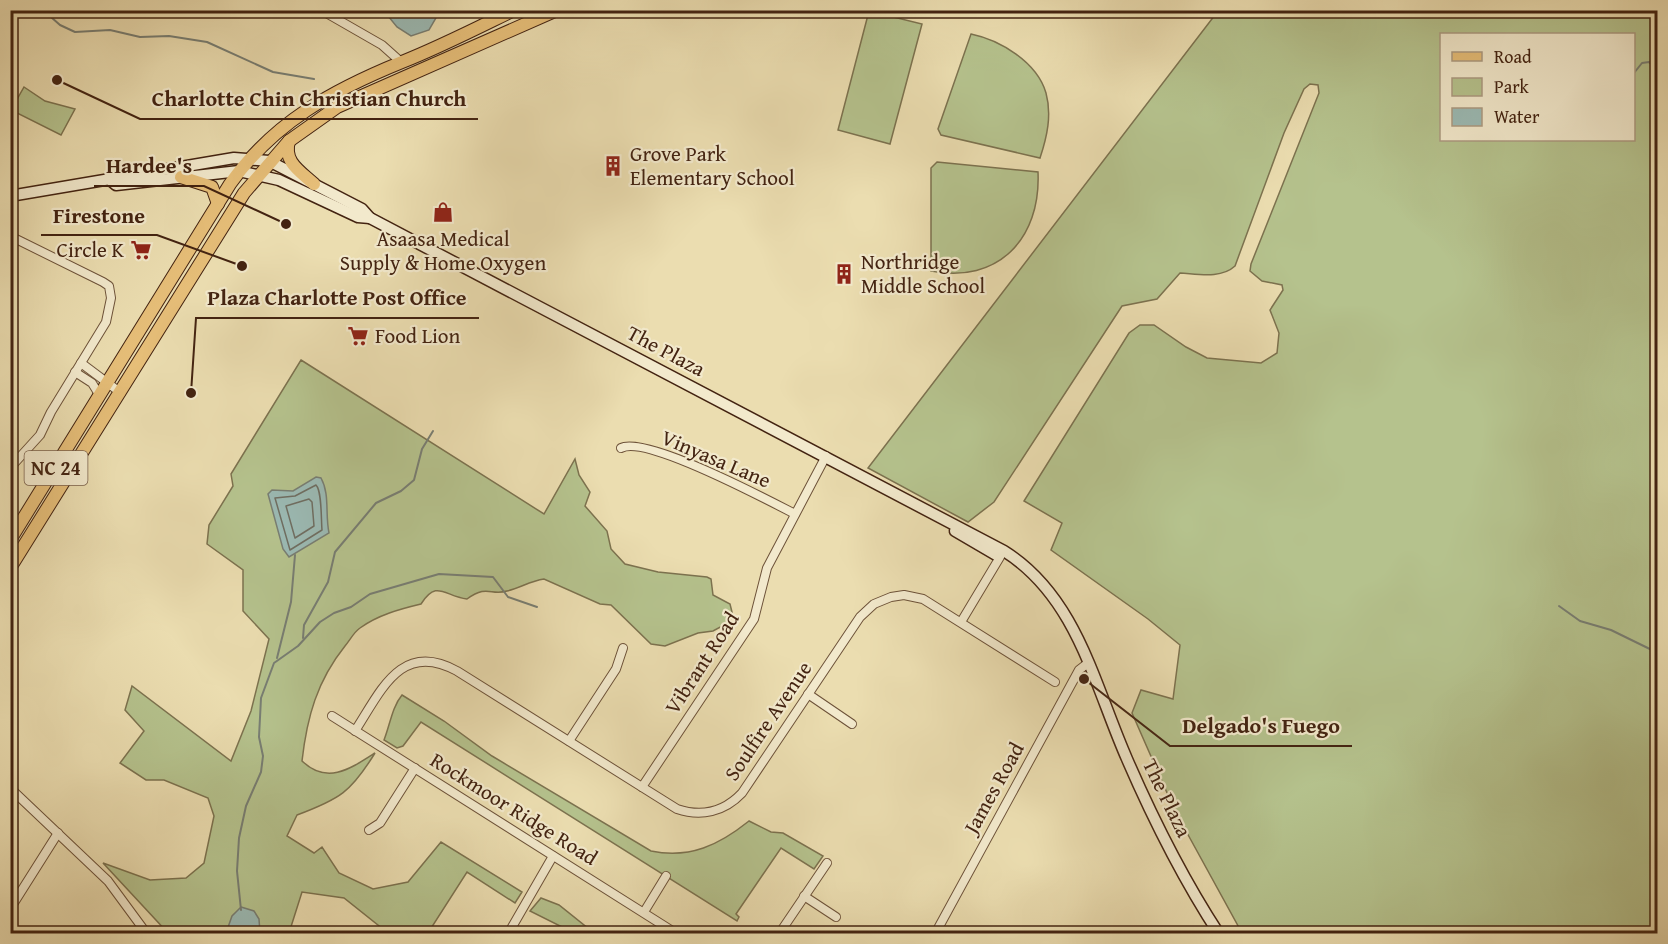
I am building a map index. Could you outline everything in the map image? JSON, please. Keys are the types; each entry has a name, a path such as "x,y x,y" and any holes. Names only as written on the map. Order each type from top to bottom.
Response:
{"main road":[{"name":"NC 24","path":"10,540 218,204 249,158 282,126 343,87 514,10"},
{"name":"NC 24","path":"10,568 227,220 269,161 289,141 322,116 357,97 557,10"},
{"path":"289,141 286,152 289,160 314,184"},
{"path":"181,177 212,187 218,204"}],"street":[{"path":"321,10 382,45 401,62"},
{"name":"The Plaza","path":"10,196 199,163 249,158 269,161 362,210 370,218 826,456 941,520 1004,551 1032,571 1066,615 1151,811 1219,933"},
{"name":"The Plaza","path":"110,180 116,185 239,171 279,180 358,217 370,218"},
{"path":"10,236 91,274 109,286 111,298 106,322 40,435 10,468"},
{"path":"81,363 121,393"},
{"path":"75,372 92,383 100,396"},
{"name":"Vinyasa Lane","path":"621,448 635,446 708,471 795,514"},
{"name":"Vibrant Road","path":"642,787 754,619 767,568 826,456"},
{"name":"The Plaza","path":"941,520 968,540 1040,581"},
{"path":"961,622 1000,557"},
{"name":"Soulfire Avenue","path":"355,731 393,674 409,664 426,661 457,671 683,811 702,813 727,806 746,788 860,617 879,601 898,596 916,597 961,622 1055,682"},
{"path":"569,741 616,669 623,648"},
{"name":"James Road","path":"935,933 1079,670 1088,663"},
{"path":"808,694 852,724"},
{"name":"Rockmoor Ridge Road","path":"332,716 677,933"},
{"path":"369,830 380,823 415,768"},
{"path":"10,788 108,881 147,933"},
{"path":"10,909 58,832"},
{"path":"508,933 553,856"},
{"path":"779,933 826,863"},
{"path":"644,912 666,876"},
{"path":"804,896 836,917"}],"green space":[{"path":"869,11 922,24 890,144 838,130"},
{"path":"1218,11 1657,11 1657,933 1242,933 1175,811 1132,713 1141,690 1173,699 1180,645 1148,619 1051,550 1062,523 1024,501 1129,333 1140,325 1154,325 1207,358 1261,363 1277,353 1279,333 1270,310 1283,290 1282,285 1262,281 1250,271 1251,264 1319,93 1318,85 1310,84 1304,89 1284,133 1235,266 1216,274 1180,273 1157,299 1122,306 994,502 968,522 868,468"},
{"path":"971,34 994,41 1016,54 1035,72 1041,82 1048,101 1049,118 1040,158 941,135 938,129"},
{"path":"24,87 45,101 75,109 61,135 11,110"},
{"path":"937,162 1038,172 1037,196 1032,218 1023,236 1011,252 995,263 976,270 955,273 931,271 931,168"},
{"path":"301,360 544,514 575,459 579,475 590,492 585,506 607,531 611,549 625,564 658,572 707,577 711,579 713,595 730,604 733,616 728,623 713,631 698,633 665,646 651,644 611,605 600,604 544,579 507,591 480,592 467,599 441,591 432,592 421,604 374,619 352,636 335,659 320,686 310,715 302,761 320,772 329,773 348,769 375,753 359,777 343,793 297,815 287,836 314,853 322,847 339,873 373,889 408,882 441,842 522,892 515,903 467,872 428,933 388,933 344,898 302,892 289,933 168,933 103,863 150,880 186,878 204,863 214,816 208,798 164,780 146,780 120,763 144,731 125,710 132,686 231,761 251,711 269,639 243,611 243,570 207,544 209,525 233,486 231,474"},
{"path":"402,695 444,721 492,756 651,851 679,853 703,848 727,837 749,821 771,832 783,833 823,856 814,869 781,848 736,914 739,917 737,921 421,722 403,746 397,748 384,740 393,711"},
{"path":"541,898 559,905 594,933 574,933 530,911"}],"water":[{"path":"384,11 440,11 429,30 411,36 397,27"},
{"path":"316,477 321,478 324,484 329,533 289,557 283,549 268,494 272,490 293,491"},
{"path":"241,907 254,911 259,919 260,933 226,933 232,916"}],"waterway":[{"path":"43,10 60,25 75,32 110,30 140,37 169,36 207,42 273,72 314,79"},
{"path":"1635,72 1642,63 1649,62 1654,67 1658,67"},
{"path":"303,638 304,625 328,582 335,552 376,503 401,491 414,480 422,449 433,431"},
{"path":"277,658 291,602 295,555"},
{"path":"241,910 237,871 239,838 246,806 261,772 263,756 259,737 261,698 274,663 298,646 320,622 334,613 351,607 370,594 439,574 493,577 508,597 537,607"},
{"path":"1559,606 1580,621 1611,630 1658,653"}],"place":[{"name":"Charlotte Chin Christian Church","path":"57,80"},
{"name":"Grove Park Elementary School","path":"613,166"},
{"name":"Asaasa Medical Supply & Home Oxygen","path":"443,212"},
{"name":"Hardee's","path":"286,224"},
{"name":"Circle K","path":"141,250"},
{"name":"Firestone","path":"242,266"},
{"name":"Northridge Middle School","path":"844,274"},
{"name":"Food Lion","path":"358,336"},
{"name":"Plaza Charlotte Post Office","path":"191,393"},
{"name":"Delgado's Fuego","path":"1084,679"}]}
